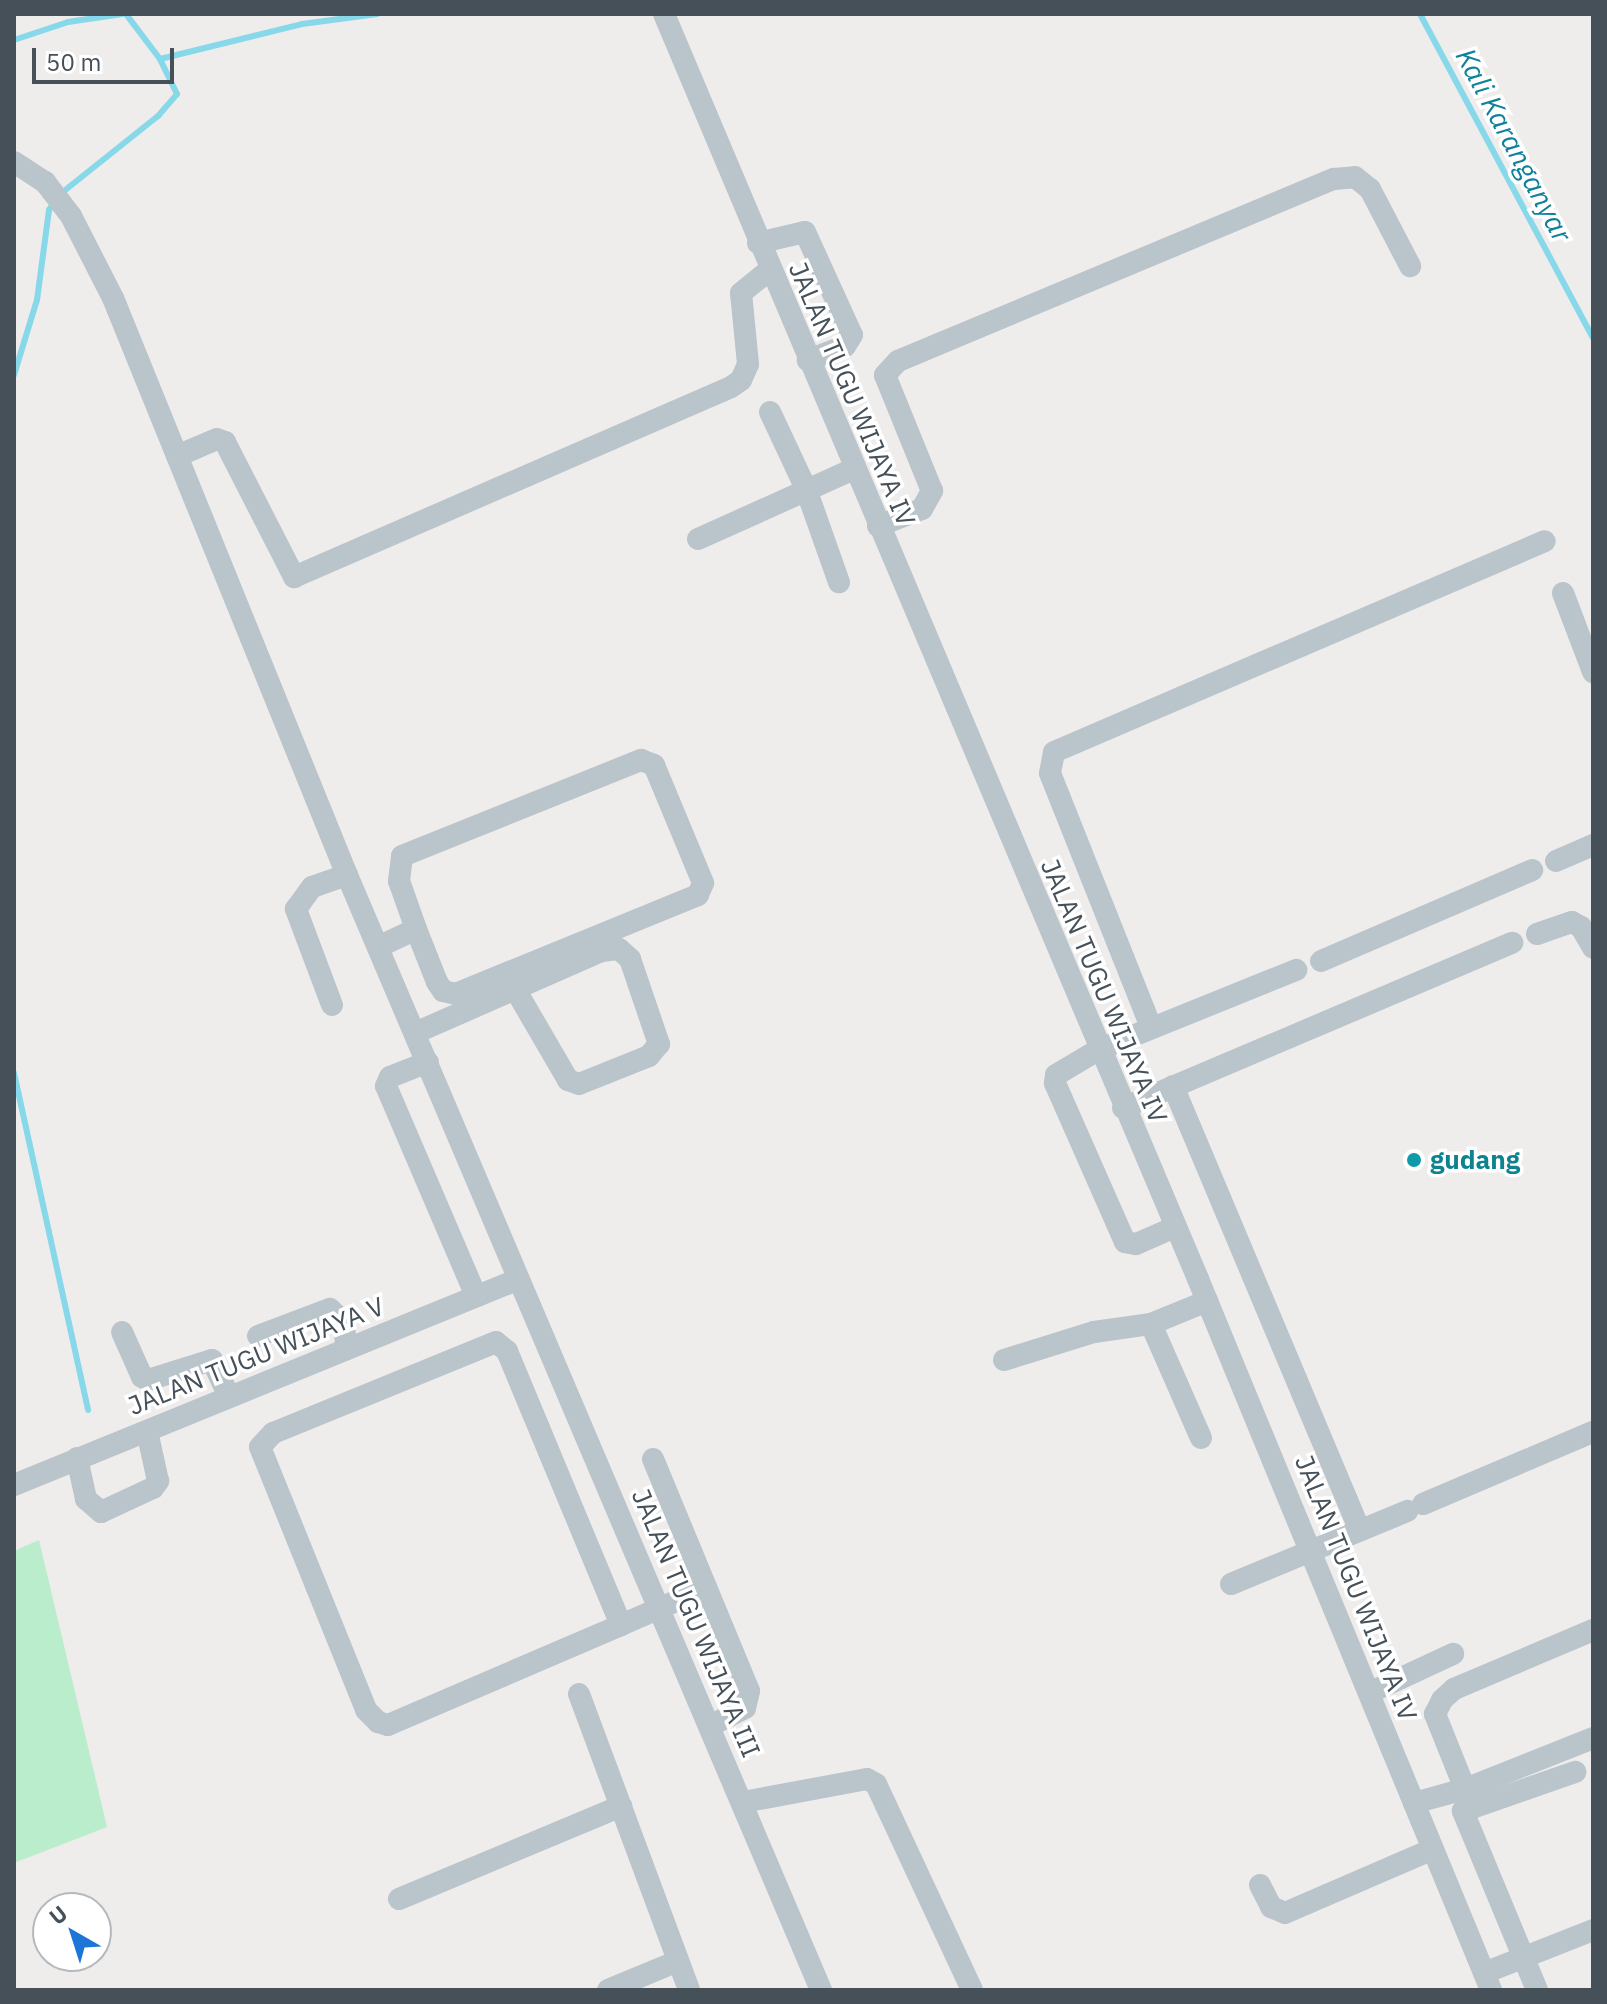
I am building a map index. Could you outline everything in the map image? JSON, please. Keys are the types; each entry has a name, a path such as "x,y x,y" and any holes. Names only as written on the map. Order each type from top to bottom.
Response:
{"street":[{"name":"JALAN TUGU WIJAYA IV","path":"664,14 1098,1050 1207,1301 1487,1982"},
{"name":"JALAN TUGU WIJAYA III","path":"14,162 45,182 71,216 113,298 347,875 821,1990"},
{"path":"878,526 922,509 932,491 885,375 898,361 1334,179 1355,177 1370,189 1410,266"},
{"path":"758,243 805,232 852,335 845,346 808,360"},
{"path":"177,456 217,439 225,442 294,577 731,387 741,380 748,364 741,293 769,270"},
{"path":"770,412 806,489 839,582"},
{"path":"698,539 854,469"},
{"path":"1151,1027 1050,773 1054,752 1545,541"},
{"path":"1563,593 1593,672"},
{"path":"641,760 654,765 703,883 698,895 456,994 443,991 437,982 416,929 399,881 402,856 641,760"},
{"path":"1556,861 1593,845"},
{"path":"1321,961 1532,870"},
{"path":"332,1005 296,909 312,887 347,875"},
{"path":"1537,934 1572,922 1581,927 1593,948"},
{"path":"378,947 416,929"},
{"path":"1123,1108 1512,943"},
{"path":"415,1033 601,951 619,949 630,959 659,1044 649,1056 579,1084 561,1072 515,989"},
{"path":"1175,1227 1136,1244 1125,1242 1055,1083 1056,1075 1098,1050 1296,970"},
{"path":"428,1062 390,1077 386,1086 476,1296"},
{"path":"1173,1086 1359,1529"},
{"name":"JALAN TUGU WIJAYA V","path":"14,1485 519,1279"},
{"path":"1004,1360 1094,1332 1151,1324 1207,1301"},
{"path":"258,1336 330,1309 343,1321 347,1349"},
{"path":"1151,1324 1201,1438"},
{"path":"122,1332 142,1377 148,1380 212,1360 229,1396"},
{"path":"621,1625 507,1351 496,1342 273,1433 260,1447 366,1710 378,1722 388,1725 659,1609 706,1588"},
{"path":"77,1458 86,1499 101,1512 153,1488 158,1481 147,1431"},
{"path":"1231,1584 1593,1432"},
{"path":"653,1459 749,1691 745,1708 710,1726"},
{"path":"1465,1789 1435,1714 1442,1700 1454,1689 1593,1630"},
{"path":"1369,1693 1453,1654"},
{"path":"579,1694 689,1990"},
{"path":"1414,1803 1465,1789 1593,1738"},
{"path":"1537,1990 1463,1811 1575,1772"},
{"path":"743,1802 867,1779 876,1784 972,1990"},
{"path":"399,1899 621,1806"},
{"path":"1260,1885 1271,1907 1285,1913 1433,1849"},
{"path":"1487,1982 1524,1957 1593,1930"},
{"path":"608,1990 678,1961"}],"green space":[{"path":"39,1540 107,1827 14,1863 14,1551"}],"waterway":[{"path":"14,40 68,22 122,14"},
{"path":"14,375 37,300 49,210 59,195 158,116 177,94 160,59 126,14"},
{"path":"160,59 302,24 377,14"},
{"name":"Kali Karanganyar","path":"1420,14 1593,338"},
{"path":"14,1073 88,1410"}],"place":[{"name":"gudang","path":"1414,1160"}]}
